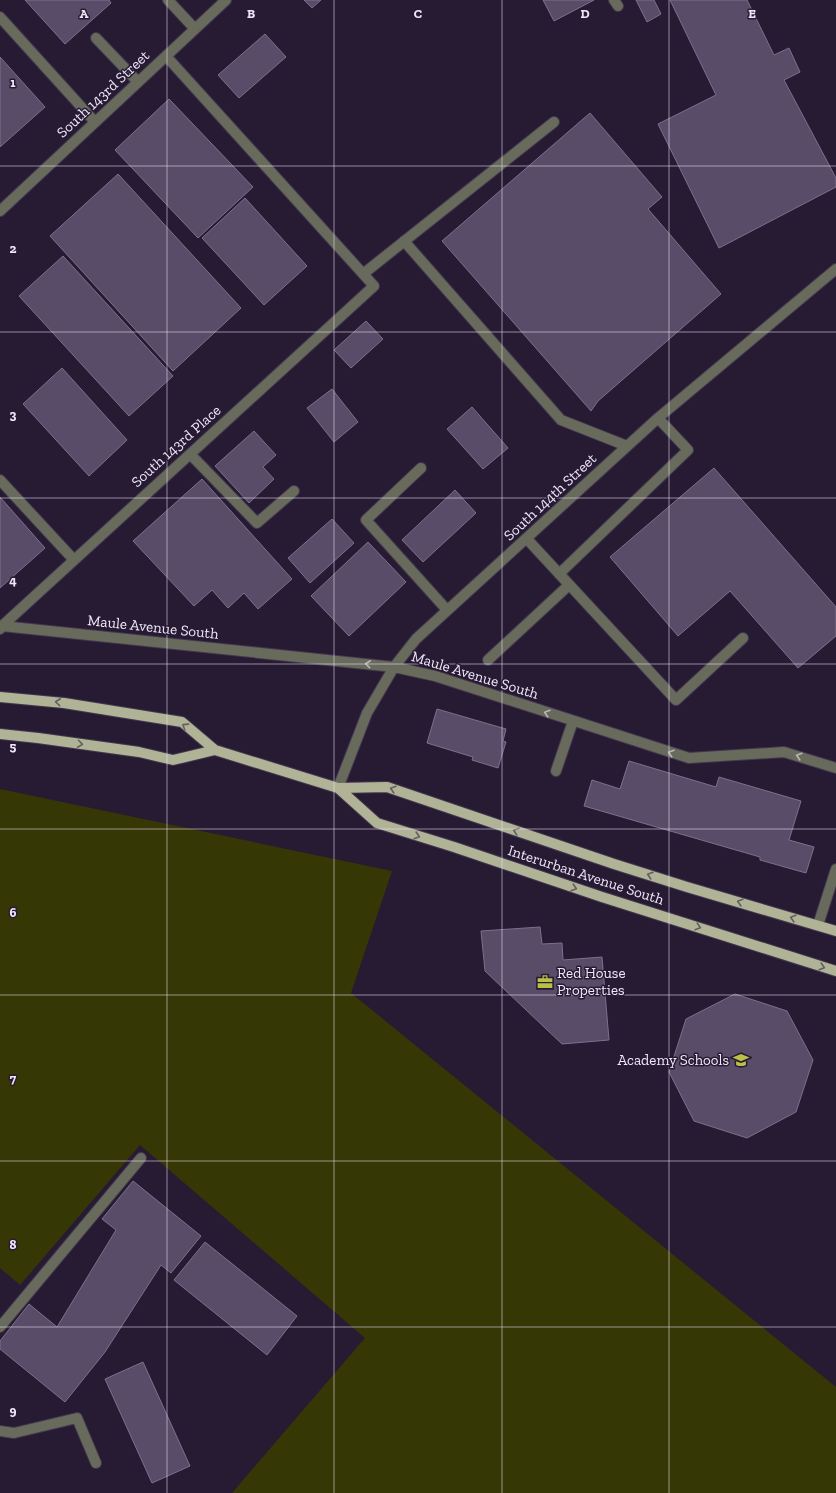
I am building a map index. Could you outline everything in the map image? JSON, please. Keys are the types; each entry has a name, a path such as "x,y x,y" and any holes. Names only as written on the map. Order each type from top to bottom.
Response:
{"main road":[{"name":"Interurban Avenue South","path":"0,696 64,703 182,722 215,750 338,788 387,787 628,869 836,931"},
{"path":"0,734 131,751 173,760 215,750"},
{"name":"Interurban Avenue South","path":"338,788 377,823 454,847 602,897 836,971"}],"street":[{"path":"168,0 195,29"},
{"name":"South 143rd Street","path":"0,211 226,0"},
{"path":"0,17 95,122"},
{"path":"96,38 138,82"},
{"path":"166,56 363,274 554,122"},
{"path":"404,241 562,420 627,446"},
{"name":"South 144th Street","path":"338,788 367,713 394,667 416,639 658,418 836,269"},
{"name":"South 143rd Place","path":"1,628 374,286 363,274"},
{"path":"560,574 688,450 658,418"},
{"path":"190,454 257,523 294,491"},
{"path":"421,468 366,520 447,610"},
{"path":"0,480 74,560"},
{"path":"527,539 676,700 743,638"},
{"path":"488,660 569,585"},
{"name":"Maule Avenue South","path":"1,628 394,667 435,676 689,758 784,752 836,768"},
{"path":"556,771 573,721"},
{"path":"818,925 836,869"},
{"path":"0,1327 141,1158"},
{"path":"0,1431 14,1433 77,1418 96,1463"}],"shaded area":[{"path":"0,789 392,871 351,993 836,1387 836,1493 232,1493 365,1338 140,1145 20,1285 0,1268"}],"building":[{"path":"25,0 109,0 111,3 65,44"},
{"path":"304,0 321,0 312,8"},
{"path":"543,0 594,0 554,21"},
{"path":"636,0 654,0 661,14 647,22"},
{"path":"670,0 747,0 774,55 789,48 800,72 784,80 836,178 836,187 719,248 658,124 716,95"},
{"path":"265,34 286,57 239,98 218,75"},
{"path":"0,57 45,107 0,147"},
{"path":"169,99 253,187 198,238 115,150"},
{"path":"590,113 662,197 648,209 721,294 598,401 591,411 442,241"},
{"path":"118,174 241,308 173,371 50,236"},
{"path":"245,198 307,266 264,305 202,238"},
{"path":"63,256 173,376 129,416 19,296"},
{"path":"366,321 383,339 351,368 334,350"},
{"path":"62,368 127,440 89,476 23,404"},
{"path":"332,389 358,422 334,442 307,408"},
{"path":"472,407 508,448 483,469 447,429"},
{"path":"254,431 276,455 263,467 274,479 249,503 215,466"},
{"path":"714,468 836,607 836,636 798,668 730,591 678,636 610,557"},
{"path":"202,479 292,579 258,609 244,593 228,608 212,590 194,606 133,541"},
{"path":"455,490 476,513 423,562 402,540"},
{"path":"0,497 45,548 0,588"},
{"path":"332,519 354,543 310,583 288,558"},
{"path":"368,542 406,582 349,636 311,596"},
{"path":"437,709 506,729 503,741 506,742 498,768 472,760 473,757 427,743"},
{"path":"629,761 716,787 719,777 801,801 789,840 814,847 806,873 760,860 760,857 584,806 592,780 620,789"},
{"path":"540,927 542,944 562,943 563,960 602,957 609,1040 562,1044 485,971 481,931"},
{"path":"735,994 787,1011 813,1060 796,1112 747,1138 694,1121 669,1072 686,1019"},
{"path":"133,1181 201,1236 171,1273 161,1265 105,1352 65,1402 0,1349 0,1341 29,1304 57,1327 116,1230 102,1219"},
{"path":"205,1242 297,1316 267,1355 174,1280"},
{"path":"143,1362 190,1466 152,1483 105,1379"}],"place":[{"name":"Red House Properties","path":"545,982"},
{"name":"Academy Schools","path":"741,1060"}]}
